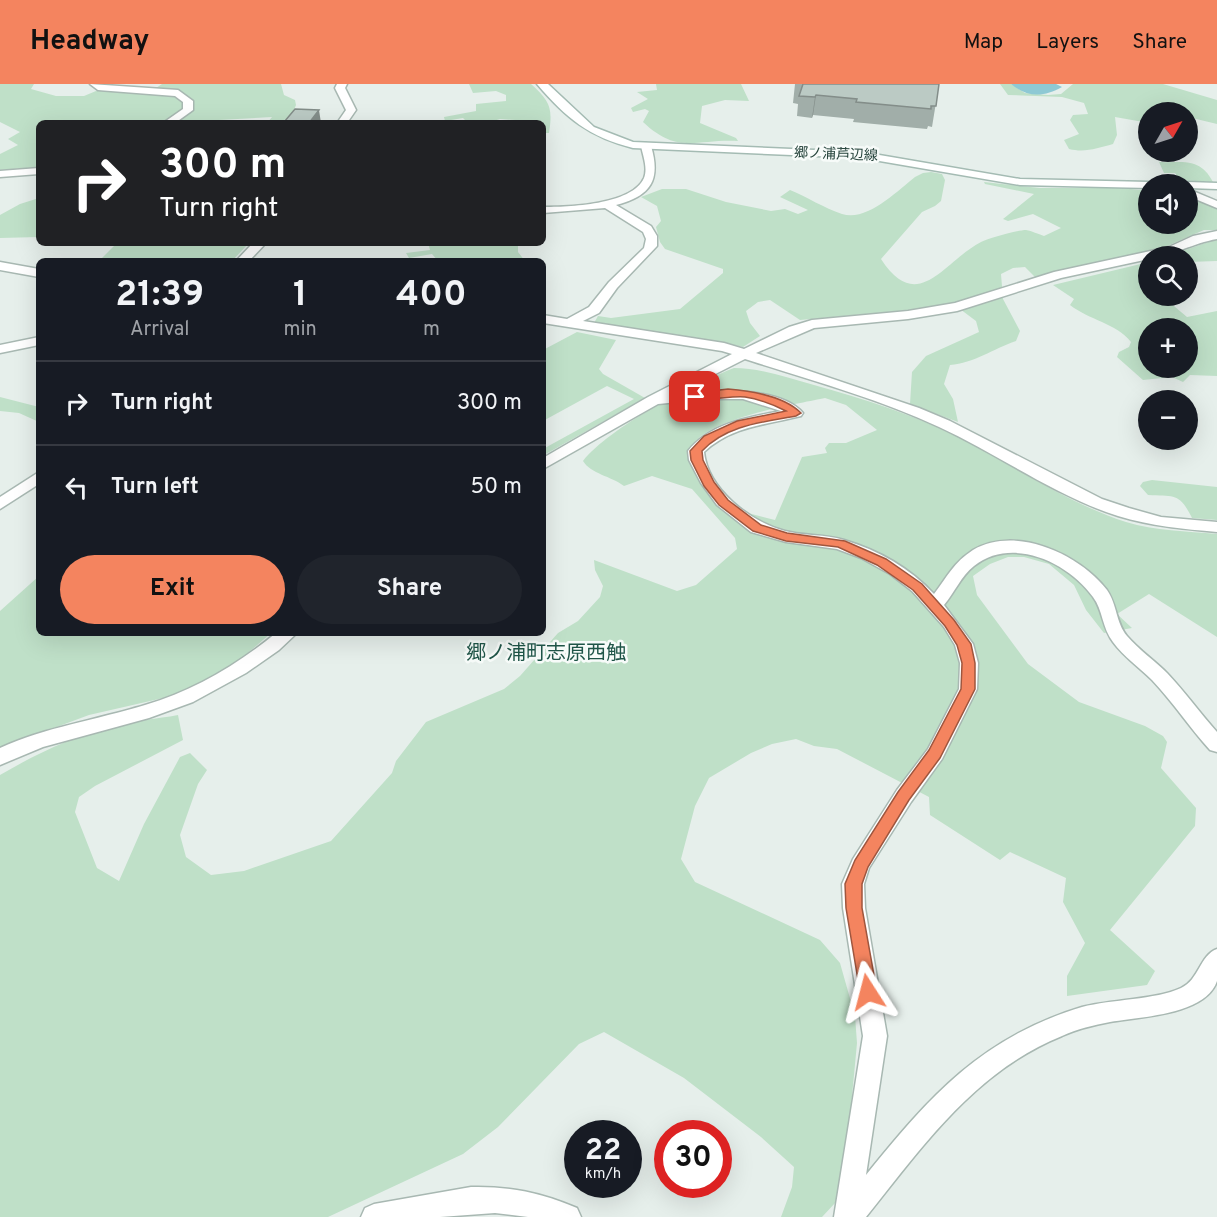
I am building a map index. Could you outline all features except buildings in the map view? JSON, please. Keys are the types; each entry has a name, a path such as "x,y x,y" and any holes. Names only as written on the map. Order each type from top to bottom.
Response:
{"street":[{"path":"95,84 98,87 183,95 189,101 188,110 173,120"},
{"path":"342,84 340,88 351,110 344,120"},
{"name":"郷ノ浦芦辺線","path":"542,84 590,130 606,138 646,146 871,156 1020,182 1138,185"},
{"path":"546,210 571,210 607,204 647,184 651,170 646,146"},
{"path":"0,174 36,171"},
{"path":"1198,185 1217,186"},
{"path":"1198,196 1217,205"},
{"path":"567,324 594,310 614,285 650,249 653,242 652,234 647,229 607,204"},
{"path":"546,462 653,400 794,330 812,324 936,311 976,302 1058,274 1173,250 1197,239 1217,235"},
{"path":"245,258 257,246"},
{"path":"0,266 36,272"},
{"path":"546,320 702,343 744,354 914,411 945,424 1096,502 1123,512 1161,522 1217,527"},
{"path":"0,348 35,342"},
{"path":"653,400 728,392 748,394 781,404 796,413 741,423 708,438 696,451 697,460 709,483 723,502 757,528 786,537 840,544 867,554 903,576 934,604 964,644 969,663 968,689 935,754 904,796 860,865 854,884 854,908 875,1036 848,1217"},
{"path":"0,504 36,479"},
{"path":"934,604 945,594 952,578 963,566 983,552 996,547 1026,548 1062,562 1083,575 1095,587 1103,599 1117,636 1164,682 1217,745"},
{"path":"0,757 61,734 194,696 223,680 284,636"},
{"path":"848,1217 931,1119 969,1079 994,1059 1063,1023 1101,1012 1188,996 1202,985 1217,959"},
{"path":"374,1217 479,1198 531,1204 568,1217"}],"green space":[{"path":"0,84 34,84 31,89 56,96 84,96 96,91 150,92 162,84 281,84 284,95 295,100 296,105 288,117 283,120 270,120 272,117 218,120 36,120 36,167 0,170 0,154 18,145 8,139 20,132 0,122"},
{"path":"469,84 531,84 549,106 551,117 549,133 546,133 546,120 465,120 463,118 445,120 444,117 476,111 476,104 506,101 506,95 496,91 473,93"},
{"path":"656,84 741,84 749,101 725,100 702,106 700,123 736,138 738,141 677,142 655,132 643,122 649,111 645,109 633,112 631,108 648,99 637,92 657,90"},
{"path":"1000,84 1011,84 1025,93 1048,95 1061,94 1073,84 1163,84 1217,100 1217,124 1198,119 1198,102 1138,102 1138,121 1115,117 1117,135 1113,144 1091,150 1075,150 1069,149 1064,140 1079,134 1070,120 1073,115 1088,114 1084,103 1062,97 1008,95"},
{"path":"1159,162 1190,163 1202,168 1213,182 1198,181 1198,174 1164,173"},
{"path":"923,173 942,174 945,180 941,201 922,212 881,259 894,275 907,283 919,284 931,279 985,240 1026,230 1044,236 1061,228 1033,214 1008,221 1003,219 1034,194 984,182 1040,188 1138,190 1138,234 1195,234 1167,246 1138,246 1138,253 1035,277 1025,267 1013,268 1001,274 1003,299 1020,331 1016,341 975,359 950,365 944,384 953,399 958,422 910,404 912,372 926,356 979,332 976,321 952,303 921,309 800,320 770,300 758,302 746,311 750,323 760,336 743,347 688,336 594,323 598,316 611,318 680,309 723,273 723,269 665,249 660,242 656,227 661,221 657,206 641,197 662,189 686,189 726,202 771,211 785,209 798,214 808,210 780,197 790,190 835,212 852,215 871,210"},
{"path":"36,199 36,237 0,238 0,215 20,204"},
{"path":"1198,201 1217,209 1217,230 1198,233"},
{"path":"1217,239 1217,261 1198,262 1197,246"},
{"path":"114,246 246,246 235,258 102,258"},
{"path":"429,246 518,246 518,252 523,258 435,258 432,254 409,258 406,253 430,250"},
{"path":"1138,265 1138,306 1174,306 1187,317 1217,311 1217,376 1198,375 1198,318 1138,318 1138,376 1117,357 1119,352 1129,347 1131,342 1118,330 1070,305 1074,299 1053,285"},
{"path":"577,332 616,340 599,369 603,374 645,398 546,454 546,447 634,399 607,386 546,419 546,348"},
{"path":"734,368 754,370 869,402 942,429 1062,494 1104,514 1148,527 1217,534 1217,637 1149,594 1117,614 1132,628 1104,633 1086,610 1074,585 1049,564 1024,557 1008,557 990,564 973,576 977,595 1028,664 1079,702 1145,726 1163,736 1167,742 1161,768 1196,808 1195,826 1110,930 1155,971 1147,985 1067,996 1067,976 1085,943 1063,902 1066,878 1010,852 1000,860 930,815 929,797 837,749 814,746 796,739 772,744 751,753 709,778 695,806 681,859 695,882 820,940 840,963 855,1016 857,1043 849,1128 836,1202 822,1217 781,1217 792,1187 794,1167 761,1137 684,1078 604,1032 579,1044 498,1127 463,1154 328,1217 0,1217 0,775 69,740 122,724 178,715 183,740 95,786 79,797 75,812 97,868 119,881 144,824 180,757 190,753 207,770 198,784 180,835 186,857 211,875 244,871 331,841 392,773 396,761 426,722 504,689 520,676 558,633 578,621 600,597 603,586 595,570 594,560 677,591 696,585 737,549 735,538 692,489 652,476 624,486 591,469 583,461 612,434 632,421 675,395","holes":["825,398 846,405 877,430 846,443 829,443 825,448 827,453 802,457 775,520 744,512 733,519 707,488 690,462 689,455 694,443 707,432 725,423 770,409"]},
{"path":"1174,378 1187,378 1183,382"},
{"path":"0,397 36,406 36,421 19,413 0,411"},
{"path":"1152,480 1217,487 1217,520 1192,518 1183,504 1175,497 1148,495 1140,486 1143,482"},
{"path":"36,579 36,636 268,636 242,658 212,678 172,696 89,715 0,748 0,611"}],"water":[{"path":"1011,84 1056,84 1062,87 1049,93 1030,94"}],"district":[{"name":"郷ノ浦町志原西触","path":"546,654"}],"route":[{"path":"695,397 728,392 748,394 781,404 796,413 741,423 708,438 696,451 697,460 709,483 723,502 757,528 786,537 840,544 867,554 896,570 918,587 934,604 964,644 969,663 968,689 935,754 904,796 860,865 854,884 854,908 868,992"}]}
